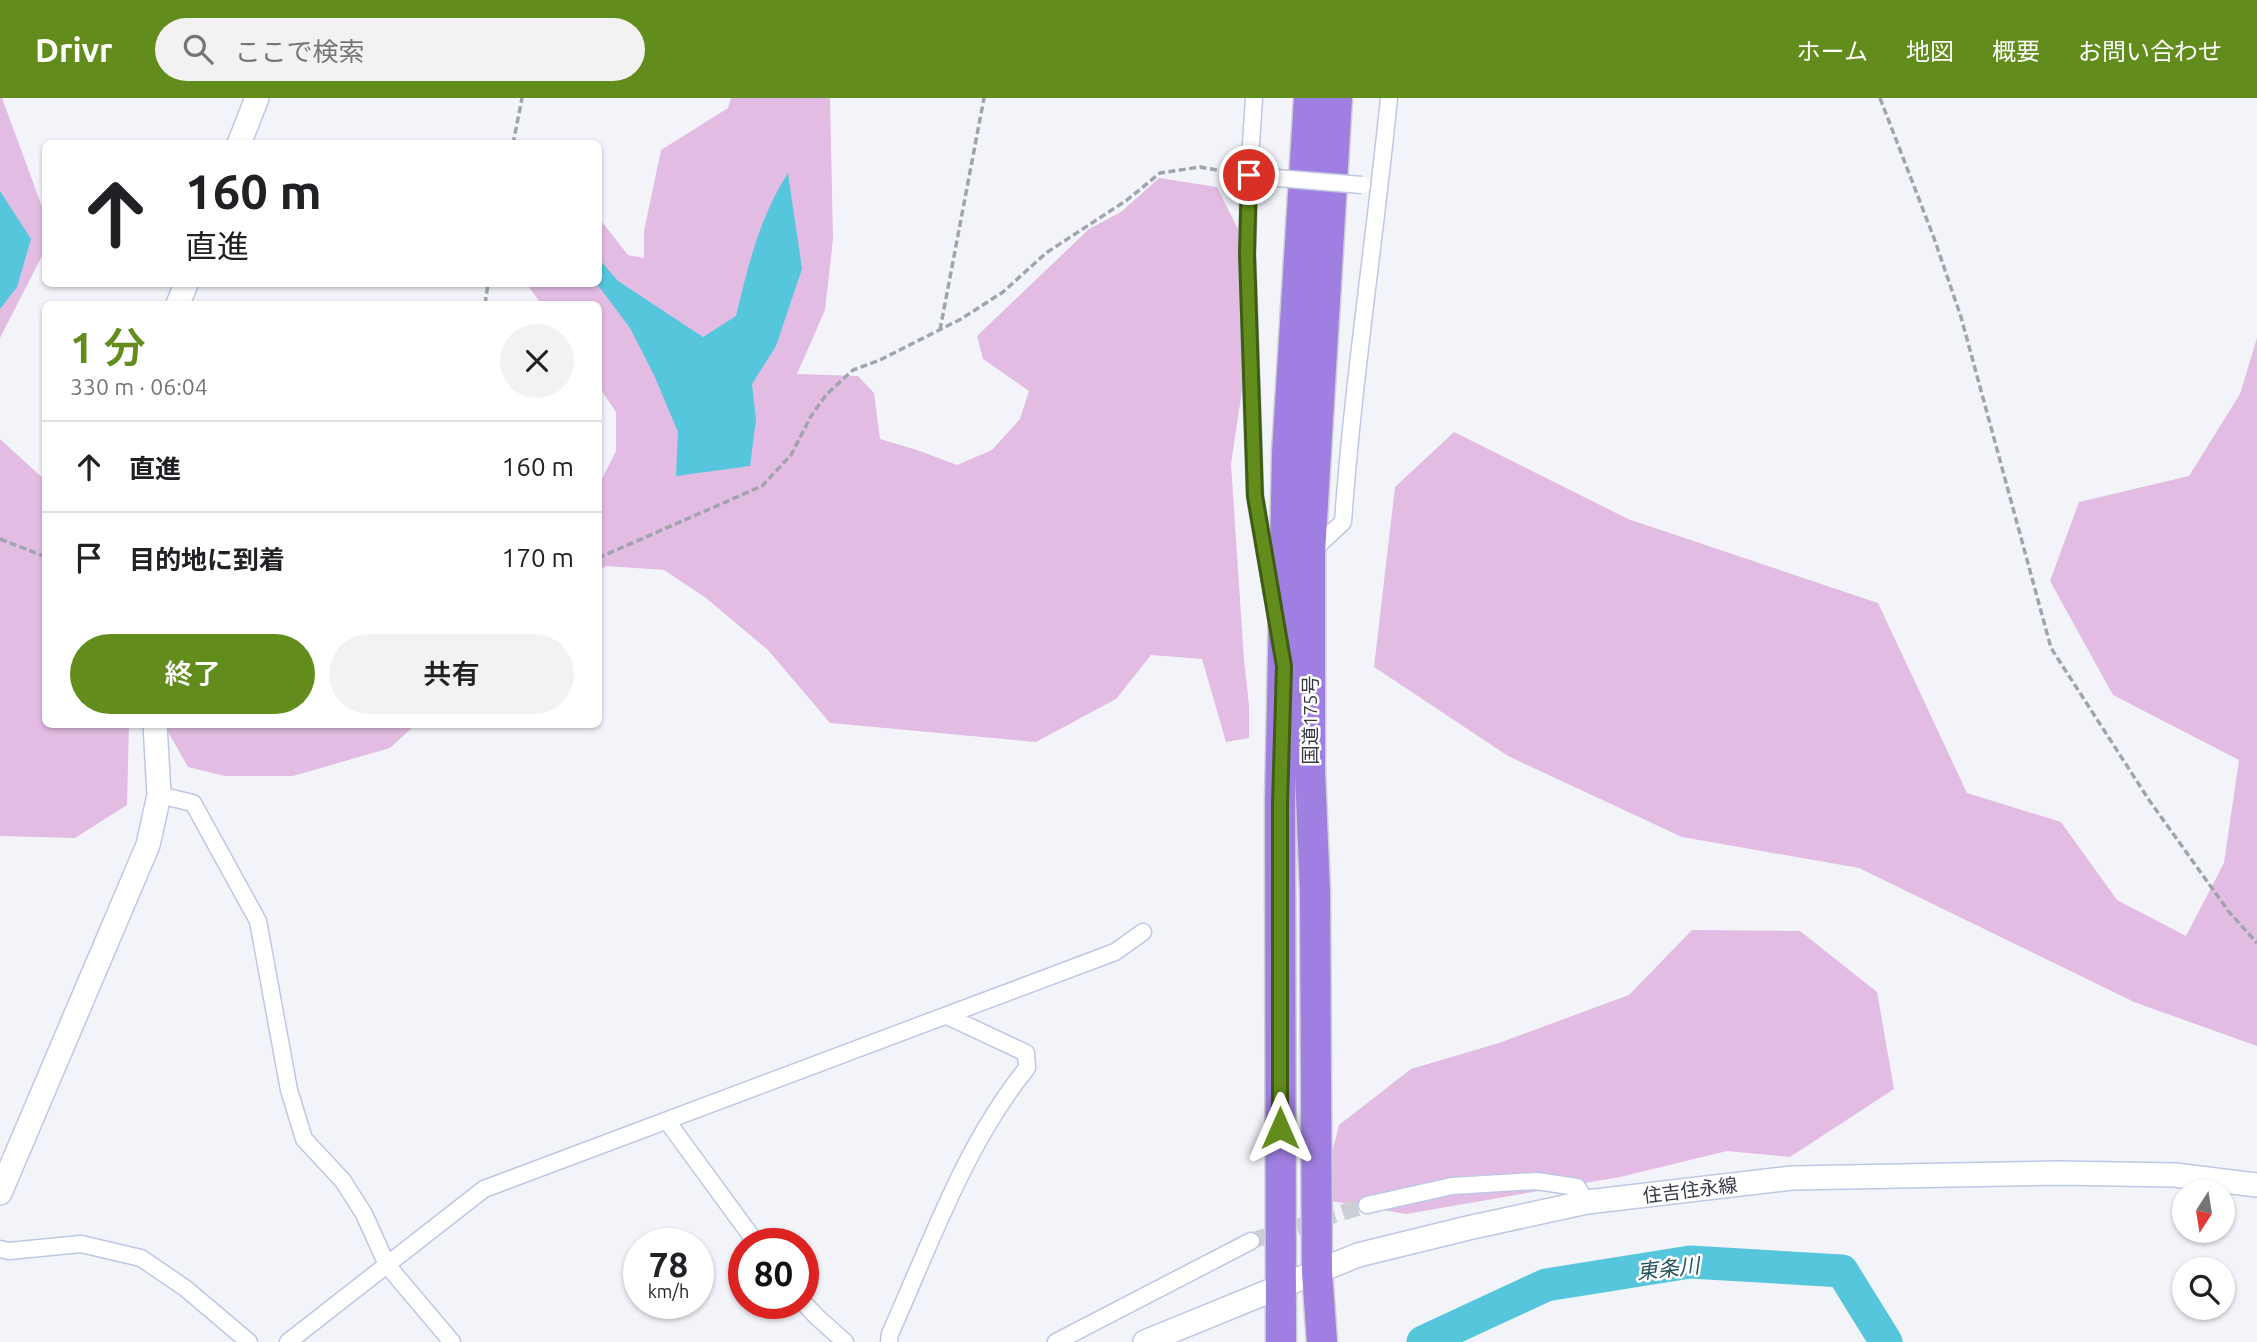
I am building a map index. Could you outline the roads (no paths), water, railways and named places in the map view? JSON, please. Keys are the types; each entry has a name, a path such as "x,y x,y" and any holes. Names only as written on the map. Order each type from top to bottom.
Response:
{"highway":[{"name":"国道175号","path":"1281,1338 1280,804 1287,453 1309,98"},
{"name":"国道175号","path":"1322,1333 1317,1272 1315,892 1310,772 1310,553 1337,98"}],"main road":[{"path":"241,140 257,98"},
{"path":"0,1193 148,845 159,795 155,728"},
{"name":"住吉住永線","path":"1145,1342 1358,1255 1587,1202 1792,1178 2175,1175 2257,1185"}],"street":[{"path":"1254,98 1257,176 1247,254 1255,496 1284,666"},
{"path":"1310,553 1343,522 1354,386 1390,98"},
{"path":"1257,176 1380,190"},
{"path":"159,795 192,803 258,921 289,1090 304,1139 343,1181 364,1214 387,1265 452,1342"},
{"path":"288,1342 484,1189 1115,952 1143,932"},
{"path":"889,1342 890,1334 966,1163 1007,1092 1027,1068 1026,1053 947,1016"},
{"path":"667,1121 745,1228"},
{"path":"1367,1205 1452,1186 1536,1181 1577,1187 1587,1202"},
{"path":"1056,1342 1251,1241"},
{"path":"0,1249 9,1251 81,1244 141,1258 185,1288 249,1342"},
{"path":"819,1317 845,1342"}],"water":[{"path":"788,173 802,269 776,346 752,384 756,420 750,466 676,476 678,432 630,328 599,287 602,287 602,262 618,281 703,337 736,316 750,260 778,189"},
{"path":"0,191 31,239 17,287 0,309"}],"waterway":[{"name":"東条川","path":"1423,1342 1546,1285 1690,1262 1842,1271 1886,1342"}],"tunnel":[{"path":"1251,1241 1367,1205"}]}
